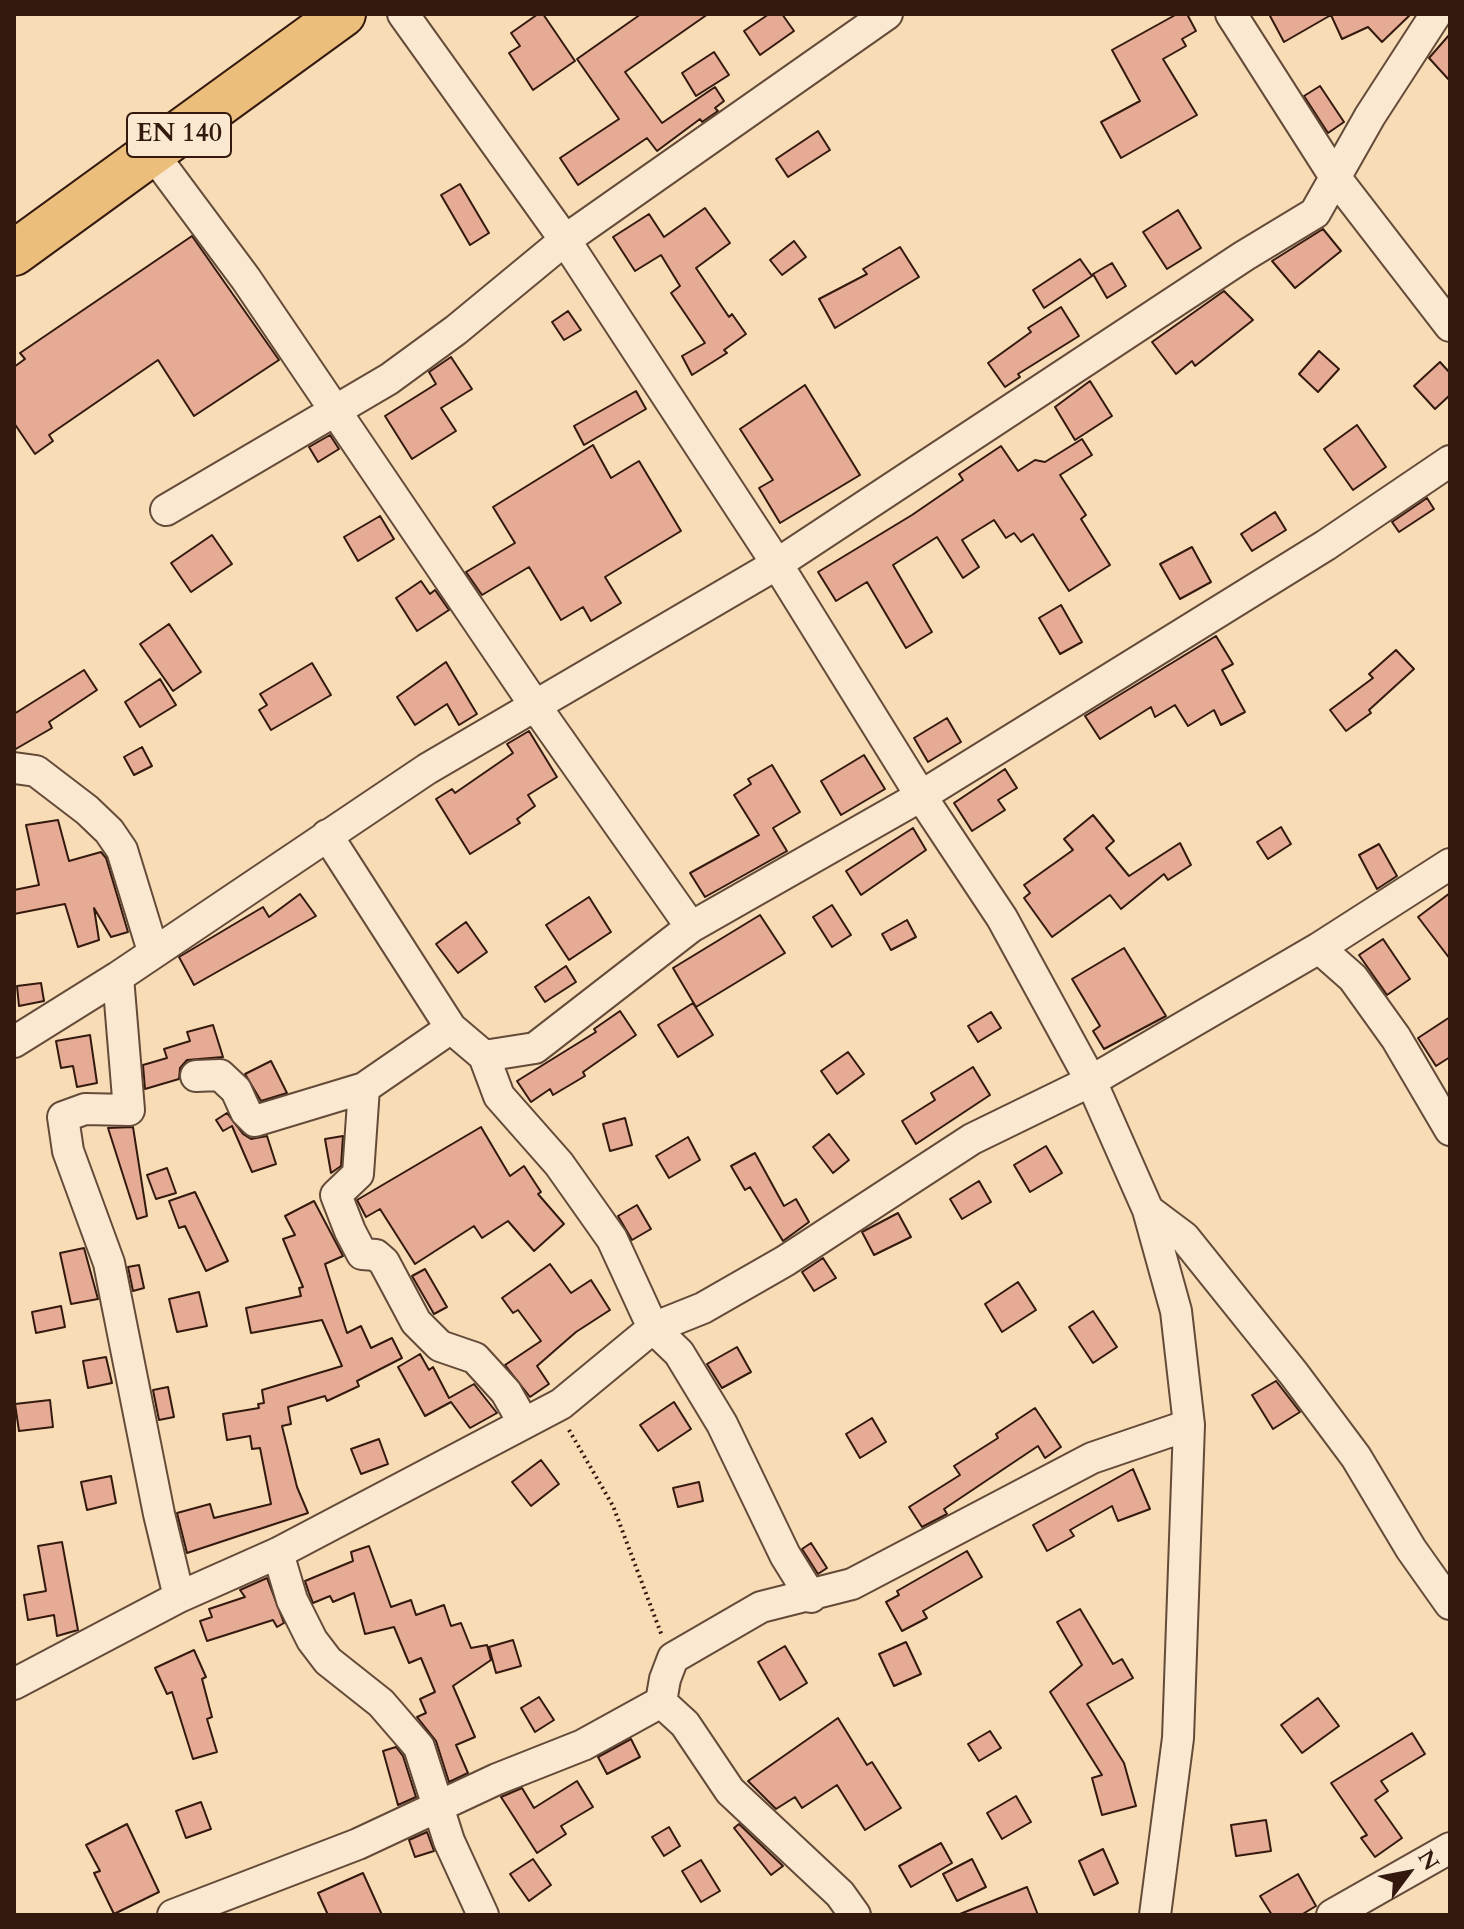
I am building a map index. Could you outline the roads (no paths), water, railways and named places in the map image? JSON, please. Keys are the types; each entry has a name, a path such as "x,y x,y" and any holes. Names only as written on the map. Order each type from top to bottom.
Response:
{"main road":[{"name":"EN 140","path":"14,253 343,14"}],"street":[{"path":"403,14 565,240 777,564 921,796 1002,918 1091,1081 1148,1210 1176,1311 1189,1425 1178,1738 1155,1915"},
{"path":"166,510 389,379 445,338 565,240 887,14"},
{"path":"1231,14 1335,177 1450,326"},
{"path":"14,1042 118,977 327,835 534,704 777,564 1244,256 1315,213 1436,14"},
{"path":"153,154 246,279 534,704 691,927"},
{"path":"484,1056 535,1048 691,927 921,796 1326,545 1450,461"},
{"path":"14,768 36,771 109,831 122,850 153,951"},
{"path":"327,835 451,1028 484,1056 499,1096 559,1164 612,1239 653,1328 679,1353 722,1424 785,1555 811,1597"},
{"path":"14,1684 179,1597 278,1553 561,1404 653,1328 703,1308 785,1261 972,1139 1091,1081 1319,948 1450,864"},
{"path":"1319,948 1353,978 1396,1038 1446,1118"},
{"path":"118,977 129,1110 73,1111 63,1117 64,1130 68,1151 109,1263 159,1514 179,1597"},
{"path":"196,1076 220,1075 236,1090 246,1112 255,1121 364,1088 451,1028"},
{"path":"364,1088 358,1174 336,1195 339,1206 362,1254 376,1255 384,1262 416,1322 440,1346 475,1358 506,1392 523,1422"},
{"path":"1148,1210 1184,1237 1294,1374 1356,1457 1411,1549 1450,1604"},
{"path":"661,1702 673,1658 761,1607 790,1598 811,1597 852,1584 1092,1458 1189,1425"},
{"path":"278,1553 292,1600 312,1640 328,1661 381,1703 419,1747 460,1869 483,1915"},
{"path":"761,1607 780,1578 785,1555"},
{"path":"173,1915 358,1844 497,1779 583,1745 661,1702"},
{"path":"661,1702 685,1724 730,1791 840,1894 855,1915"},
{"path":"1332,1915 1450,1848"}]}
